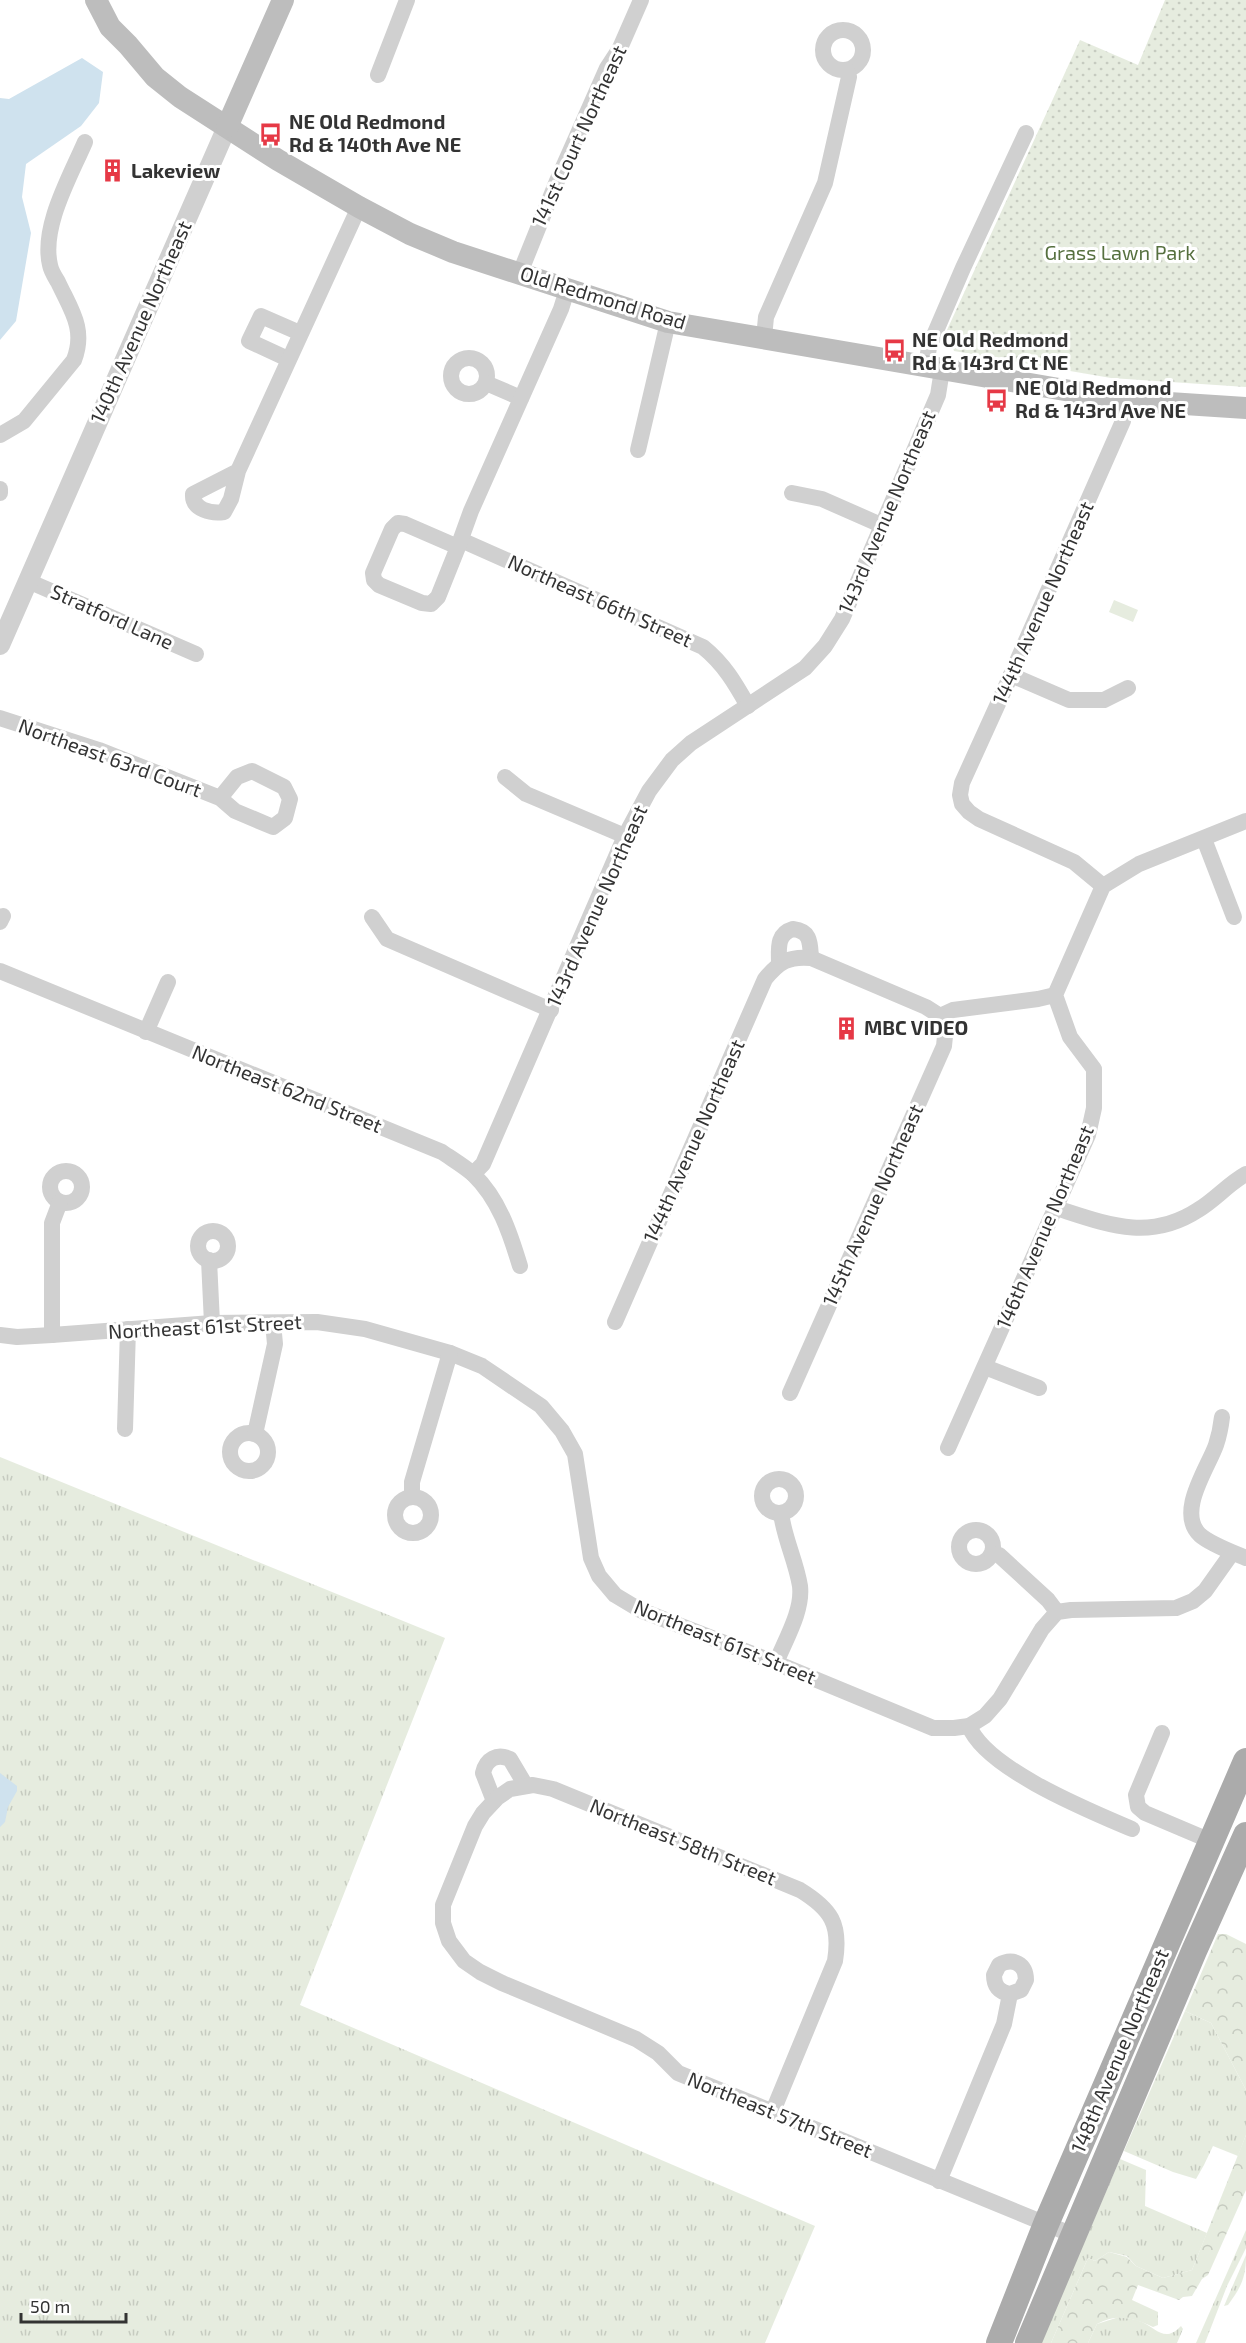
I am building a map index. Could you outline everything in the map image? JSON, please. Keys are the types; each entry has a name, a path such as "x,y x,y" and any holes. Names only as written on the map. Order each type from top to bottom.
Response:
{"main road":[{"name":"Old Redmond Road","path":"96,0 110,27 155,76 180,97 278,160 359,207 453,252 668,322 1123,400 1246,408"},
{"name":"Old Redmond Road","path":"112,0 124,23 128,45"},
{"name":"140th Avenue Northeast","path":"227,127 283,0"},
{"name":"148th Avenue Northeast","path":"999,2343 1046,2224 1246,1761"},
{"name":"148th Avenue Northeast","path":"1028,2343 1246,1835"}],"street":[{"path":"378,75 407,0"},
{"name":"141st Court Northeast","path":"520,273 602,78 620,48 641,0"},
{"path":"764,338 766,317 825,183 849,78 847,70"},
{"name":"140th Avenue Northeast","path":"0,645 227,127"},
{"name":"143rd Avenue Northeast","path":"473,1174 483,1164 626,836 649,791 672,760 691,743 805,668 825,646 842,619 938,395 929,347 1026,133"},
{"path":"0,435 24,421 74,360 79,348 80,333 50,265 49,229 85,142"},
{"path":"238,471 359,207"},
{"path":"460,544 471,511 561,309 567,290"},
{"path":"288,359 249,341 261,316 300,333"},
{"path":"638,450 668,322"},
{"path":"486,383 521,398"},
{"name":"144th Avenue Northeast","path":"1103,886 1074,862 979,819 962,804 960,795 962,783 1122,421 1123,400"},
{"path":"792,493 822,499 881,525"},
{"name":"Northeast 66th Street","path":"460,544 438,597 431,604 422,603 379,585 374,580 373,573 392,529 398,523 405,524 460,544 703,647 718,659 748,706"},
{"name":"Stratford Lane","path":"28,580 196,654"},
{"path":"1011,675 1069,700 1104,700 1128,688"},
{"name":"Northeast 63rd Court","path":"0,718 99,750 220,798"},
{"path":"505,777 526,794 626,836"},
{"path":"803,957 926,1008 940,1016 953,1010 1055,995 1103,886 1139,864 1246,821"},
{"path":"1203,839 1234,917"},
{"path":"372,918 387,939 551,1010"},
{"name":"144th Avenue Northeast","path":"615,1322 765,979 779,964 803,957 810,940 807,935 799,930 785,933 779,940 779,964"},
{"name":"Northeast 62nd Street","path":"0,971 442,1152 473,1174 492,1197 508,1228 520,1266"},
{"path":"146,1032 168,982"},
{"name":"146th Avenue Northeast","path":"948,1448 1088,1135 1094,1108 1095,1069 1070,1037 1055,995"},
{"name":"145th Avenue Northeast","path":"790,1393 944,1046 946,1026 940,1016"},
{"path":"1056,1208 1111,1225 1146,1229 1170,1223 1197,1211 1246,1174"},
{"path":"52,1335 52,1223 60,1202"},
{"path":"209,1260 212,1323"},
{"name":"Northeast 61st Street","path":"0,1335 17,1337 212,1323 317,1322 365,1329 450,1353 482,1366 506,1381 541,1406 562,1431 574,1454 591,1558 599,1576 615,1595 640,1610 776,1662 933,1728 969,1726"},
{"path":"255,1434 275,1344 273,1323"},
{"path":"125,1429 128,1329"},
{"path":"412,1497 412,1482 450,1353"},
{"path":"985,1367 1039,1388"},
{"path":"1132,1829 1061,1799 1037,1785 982,1745 973,1736 969,1726 985,1716 1000,1699 1042,1629 1057,1612 1176,1608 1192,1601 1205,1591 1239,1556 1200,1535 1193,1521 1191,1505 1217,1443 1222,1417"},
{"path":"776,1662 798,1607 800,1588 781,1513"},
{"path":"992,1554 999,1555 1057,1612"},
{"path":"1162,1733 1136,1795 1138,1807 1145,1813 1211,1841"},
{"path":"494,1801 483,1773 492,1758 501,1756 510,1759 518,1788"},
{"name":"Northeast 58th Street","path":"518,1788 533,1785 553,1789 800,1890 819,1902 836,1928 838,1942 835,1961 773,2111"},
{"name":"Northeast 57th Street","path":"518,1788 494,1801 483,1813 475,1826 443,1905 443,1923 448,1941 464,1961 502,1983 636,2039 657,2053 678,2073 1073,2235"},
{"path":"939,2181 1004,2024 1010,1994"}],"green space":[{"name":"Grass Lawn Park","path":"1165,0 1246,0 1246,387 1111,378 954,351 947,330 1080,40 1138,65"},
{"path":"1114,600 1138,610 1133,622 1109,612"},
{"path":"0,1457 445,1638 300,2005 815,2226 765,2343 0,2343"},
{"path":"1218,1934 1226,1934 1246,1944 1246,2090 1211,2023 1185,2011"},
{"path":"1185,2011 1211,2023 1246,2090 1246,2135 1238,2156 1213,2146 1196,2179 1173,2172 1124,2151"},
{"path":"1246,2135 1246,2190 1208,2275 1202,2279 1192,2296 1179,2300 1138,2285 1132,2300 1158,2312 1158,2325 1153,2327 1125,2318 1111,2319 1097,2324 1088,2343 1051,2343 1088,2258 1095,2261 1109,2252 1127,2257 1136,2266 1163,2278 1192,2270"},
{"path":"1120,2159 1146,2170 1145,2206 1207,2233 1192,2270 1163,2278 1136,2266 1127,2256 1109,2252 1095,2261 1088,2258 1051,2343 1041,2343"},
{"path":"1246,2230 1246,2248 1227,2286 1205,2343 1196,2343"},
{"path":"1246,2255 1242,2282 1228,2305 1224,2306"},
{"path":"1119,2317 1139,2321 1166,2334 1170,2334 1181,2326 1183,2329 1177,2343 1088,2343 1097,2324"}],"water":[{"path":"82,58 103,72 99,103 81,126 26,164 22,197 31,233 16,321 0,340 0,98 9,99"},
{"path":"0,1773 17,1786 17,1791 8,1807 5,1822 0,1827"}],"place":[{"name":"NE Old Redmond Rd & 140th Ave NE","path":"271,134"},
{"name":"Lakeview","path":"113,171"},
{"name":"NE Old Redmond Rd & 143rd Ct NE","path":"894,351"},
{"name":"NE Old Redmond Rd & 143rd Ave NE","path":"997,400"},
{"name":"MBC VIDEO","path":"846,1028"}]}
